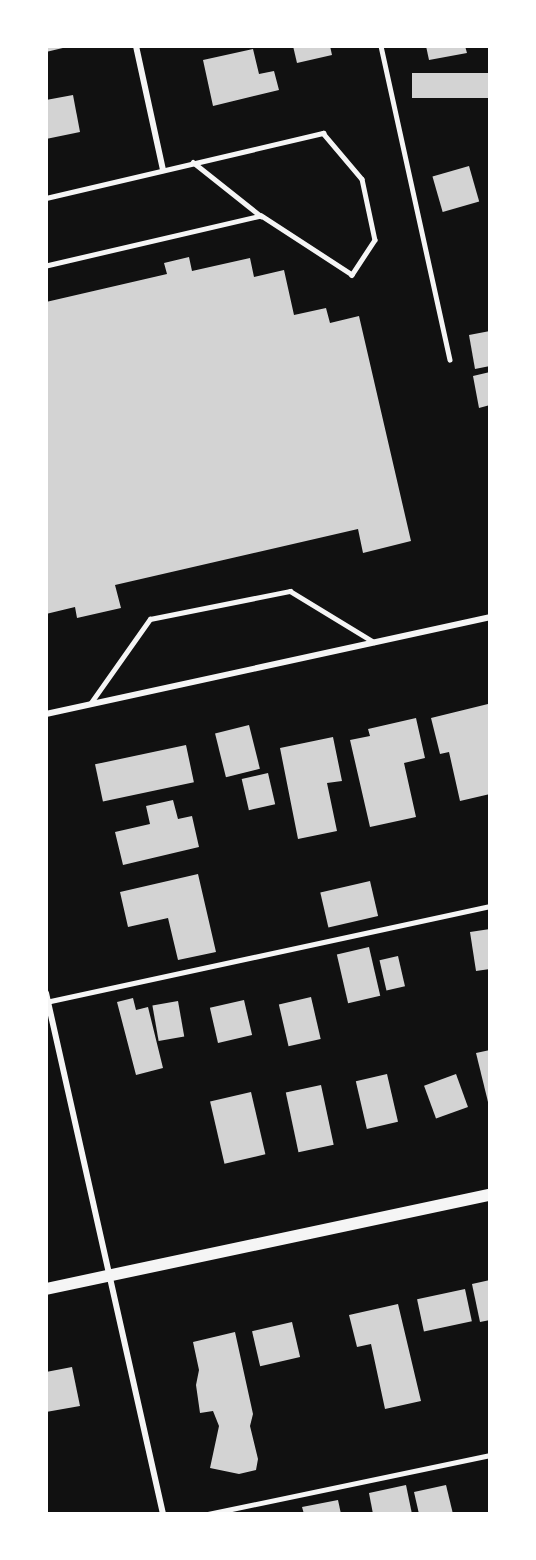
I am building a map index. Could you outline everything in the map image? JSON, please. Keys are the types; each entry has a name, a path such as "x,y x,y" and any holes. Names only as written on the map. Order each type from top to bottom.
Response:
{"main road":[{"path":"46,1289 489,1195"}],"street":[{"path":"135,46 163,170"},
{"path":"46,714 489,617"},
{"path":"46,993 163,1514"}],"lane":[{"path":"381,46 450,360"},
{"path":"46,198 194,162 323,133 362,179 375,240 352,275 261,216 194,162"},
{"path":"46,266 261,216"},
{"path":"90,704 150,619 290,591 374,642"},
{"path":"47,1002 489,906"},
{"path":"207,1514 489,1455"}],"building":[{"path":"46,46 67,46 67,47 46,52"},
{"path":"293,46 330,46 332,55 297,63"},
{"path":"426,46 465,46 467,53 429,60"},
{"path":"253,49 259,74 274,71 279,90 213,106 203,60"},
{"path":"412,73 490,73 490,98 412,98"},
{"path":"73,95 80,132 46,139 46,100"},
{"path":"469,166 479,202 443,212 432,176"},
{"path":"189,257 192,271 250,258 254,277 284,270 294,315 326,308 330,323 359,316 411,541 363,553 358,529 115,585 121,608 77,618 75,607 46,614 46,302 167,274 164,263"},
{"path":"490,331 490,366 475,369 469,335"},
{"path":"490,372 490,405 479,408 473,376"},
{"path":"488,704 490,794 460,801 449,752 440,754 431,718"},
{"path":"416,718 425,758 404,763 416,817 370,827 350,740 370,736 368,729"},
{"path":"249,725 260,769 226,777 215,733"},
{"path":"333,737 342,781 327,783 337,831 298,839 280,748"},
{"path":"186,745 194,782 103,802 95,764"},
{"path":"268,773 275,804 249,810 242,779"},
{"path":"173,800 178,819 192,816 199,847 123,865 115,832 150,824 146,806"},
{"path":"198,874 216,952 178,960 168,918 128,927 120,892"},
{"path":"370,881 378,916 328,928 320,892"},
{"path":"490,929 490,969 476,971 470,932"},
{"path":"369,947 380,996 348,1003 337,954"},
{"path":"398,956 405,986 386,990 379,960"},
{"path":"311,997 321,1039 289,1046 279,1004"},
{"path":"133,998 136,1010 148,1007 163,1068 136,1075 117,1002"},
{"path":"244,1000 252,1035 218,1043 210,1008"},
{"path":"178,1001 184,1036 159,1041 152,1006"},
{"path":"490,1050 490,1106 489,1106 476,1053"},
{"path":"387,1074 398,1122 367,1129 356,1081"},
{"path":"456,1074 468,1107 436,1119 424,1086"},
{"path":"321,1085 334,1145 298,1152 286,1092"},
{"path":"251,1092 265,1154 224,1164 210,1101"},
{"path":"490,1280 490,1320 480,1322 472,1284"},
{"path":"465,1289 472,1321 424,1331 417,1299"},
{"path":"398,1304 421,1401 385,1409 371,1344 357,1347 349,1315"},
{"path":"292,1322 300,1357 260,1366 252,1331"},
{"path":"235,1332 253,1414 250,1426 258,1459 256,1470 239,1474 210,1468 219,1426 213,1411 200,1413 196,1385 199,1370 193,1342"},
{"path":"72,1367 80,1406 46,1412 46,1372"},
{"path":"406,1485 412,1514 373,1514 369,1493"},
{"path":"446,1485 453,1514 419,1514 414,1492"},
{"path":"338,1500 341,1514 304,1514 302,1507"}]}
